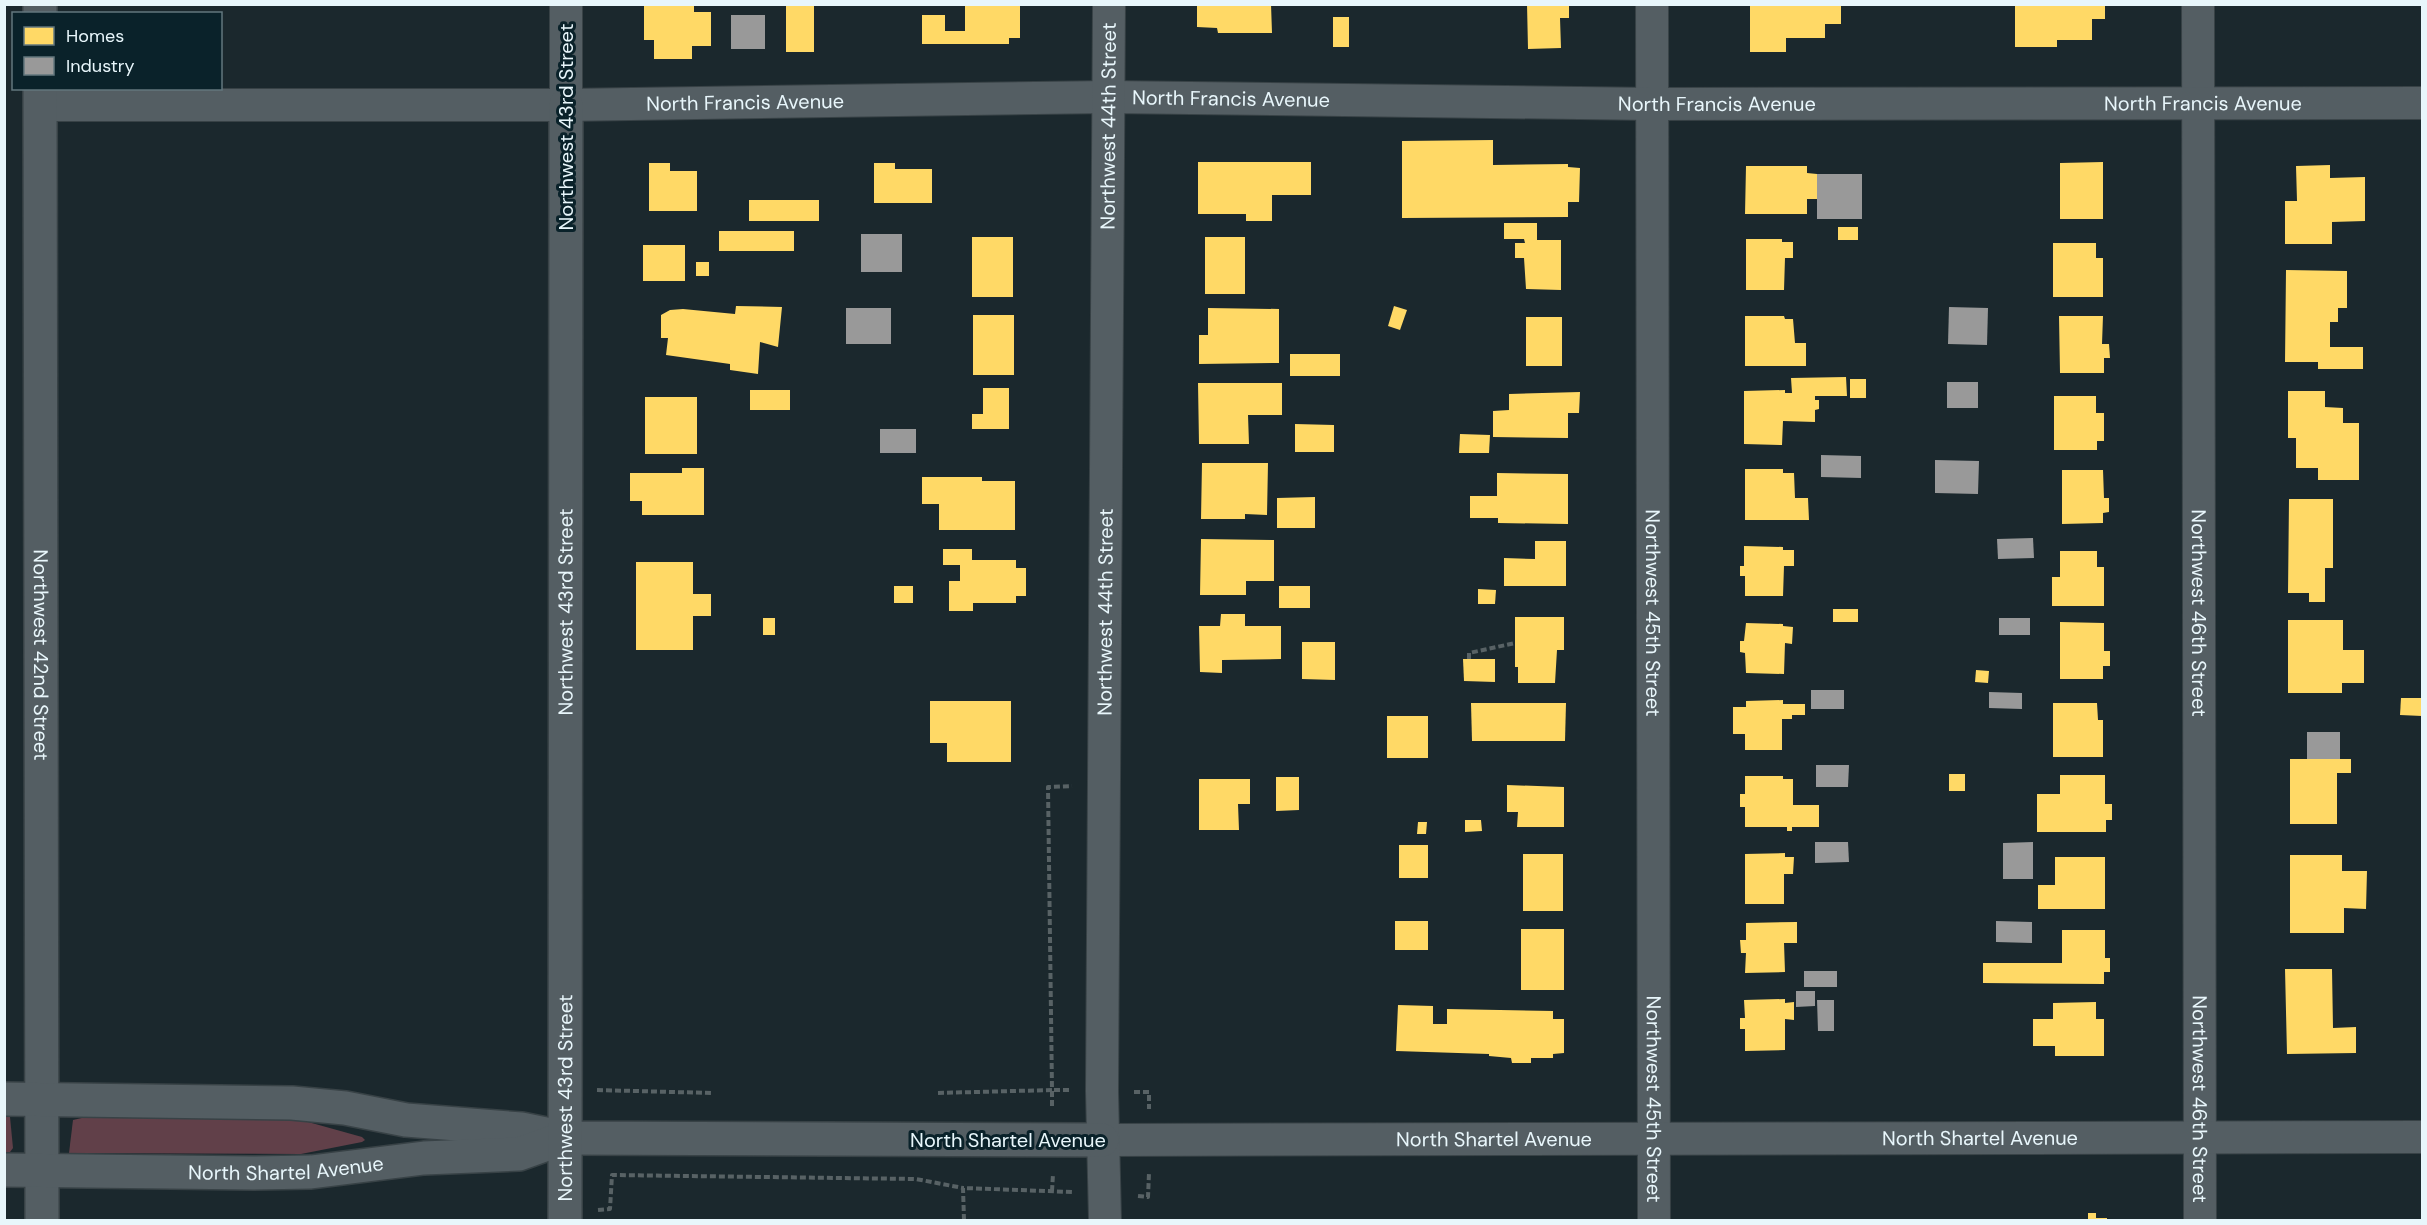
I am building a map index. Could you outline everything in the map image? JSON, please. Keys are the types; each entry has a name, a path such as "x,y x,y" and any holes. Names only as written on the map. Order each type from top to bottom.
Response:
{"street":[{"name":"Northwest 43rd Street","path":"566,4 565,1138 579,1215"},
{"name":"Northwest 44th Street","path":"1105,1221 1102,1140 1109,4"},
{"name":"Northwest 45th Street","path":"1652,4 1654,1221"},
{"name":"Northwest 46th Street","path":"2198,4 2200,1221"},
{"name":"North Francis Avenue","path":"40,97 566,105 1109,98 1652,104 2422,103"},
{"name":"Northwest 42nd Street","path":"40,97 42,1221"},
{"name":"North Shartel Avenue","path":"4,1099 292,1103 345,1108 406,1120 520,1130 565,1138 1102,1140 2422,1137"},
{"name":"North Shartel Avenue","path":"4,1170 311,1172 424,1158 519,1154 565,1138"}],"path":[{"path":"1469,659 1469,653 1515,643"},
{"path":"938,1093 1052,1090 1048,787 1105,785"},
{"path":"593,1090 711,1093"},
{"path":"579,1215 610,1209 612,1175 916,1179 963,1188"},
{"path":"963,1200 964,1221"}],"shaded area":[{"path":"5,1117 10,1117 13,1148 10,1152 5,1152"},
{"path":"86,1117 301,1120 362,1137 365,1140 301,1154 69,1153 73,1120"}],"building: Homes":[{"path":"644,4 694,4 694,12 711,12 711,46 692,46 692,59 654,59 654,40 644,40"},
{"path":"786,4 814,4 814,52 786,52"},
{"path":"965,4 1020,4 1020,38 1009,38 1009,44 922,44 922,15 945,15 945,31 965,31"},
{"path":"1197,4 1271,4 1272,33 1218,33 1217,28 1197,27"},
{"path":"1527,4 1569,4 1569,18 1560,18 1561,48 1528,49"},
{"path":"1750,4 1841,4 1841,24 1825,24 1825,38 1786,38 1786,52 1750,52"},
{"path":"2015,4 2105,4 2105,19 2092,19 2092,40 2057,40 2057,47 2015,47"},
{"path":"1333,17 1349,17 1349,47 1333,47"},
{"path":"1493,140 1493,165 1568,164 1568,167 1580,168 1579,202 1568,202 1568,217 1402,218 1402,141"},
{"path":"1198,162 1311,162 1311,195 1272,195 1272,221 1246,221 1246,214 1198,214"},
{"path":"2103,162 2103,219 2060,219 2060,163"},
{"path":"649,163 670,163 670,171 697,171 697,211 649,211"},
{"path":"874,163 895,163 895,169 932,169 932,203 874,203"},
{"path":"2330,165 2330,178 2365,177 2365,221 2332,222 2332,244 2285,244 2285,201 2297,201 2296,166"},
{"path":"1746,166 1807,166 1807,173 1817,174 1817,199 1807,199 1807,214 1745,214"},
{"path":"749,200 819,200 819,221 749,221"},
{"path":"1504,223 1537,223 1537,240 1561,240 1561,290 1526,289 1524,258 1515,258 1515,243 1525,243 1524,239 1504,239"},
{"path":"1838,227 1858,227 1858,240 1838,240"},
{"path":"719,231 794,231 794,251 719,251"},
{"path":"972,237 1013,237 1013,297 972,297"},
{"path":"1205,237 1245,237 1245,294 1205,294"},
{"path":"1746,239 1782,239 1782,242 1793,242 1793,258 1785,258 1784,290 1746,290"},
{"path":"2053,243 2096,243 2096,258 2103,258 2103,297 2053,297"},
{"path":"643,245 685,245 685,281 643,281"},
{"path":"696,262 709,262 709,276 696,276"},
{"path":"2286,270 2347,271 2347,308 2338,308 2338,322 2330,322 2330,347 2363,347 2363,369 2318,369 2318,362 2285,362"},
{"path":"736,306 782,307 778,347 760,342 758,374 730,370 730,364 666,355 668,338 661,338 661,315 670,310 683,309 735,314"},
{"path":"1394,306 1407,310 1400,330 1388,326"},
{"path":"1208,308 1279,309 1279,363 1199,364 1199,335 1208,335"},
{"path":"973,315 1014,315 1014,375 973,375"},
{"path":"1745,316 1784,316 1785,319 1793,319 1795,343 1806,343 1806,366 1745,366"},
{"path":"2059,316 2103,316 2102,344 2109,344 2110,358 2104,358 2104,373 2060,373"},
{"path":"1526,317 1562,317 1562,366 1526,366"},
{"path":"1290,354 1340,354 1340,376 1290,376"},
{"path":"1846,377 1847,396 1815,396 1815,400 1819,400 1819,409 1815,410 1815,422 1783,421 1782,445 1744,444 1744,391 1785,390 1785,393 1792,393 1791,378"},
{"path":"1850,379 1866,379 1866,398 1850,398"},
{"path":"1198,383 1282,383 1282,415 1248,415 1249,444 1199,444"},
{"path":"983,388 1009,388 1009,429 972,429 972,414 983,414"},
{"path":"750,390 790,390 790,410 750,410"},
{"path":"2288,391 2325,391 2325,407 2343,408 2343,423 2359,423 2359,480 2318,480 2318,468 2296,468 2296,438 2288,438"},
{"path":"1580,392 1579,413 1568,413 1568,438 1493,437 1493,411 1509,410 1509,394"},
{"path":"2054,396 2096,396 2096,413 2104,413 2104,441 2097,441 2097,450 2054,450"},
{"path":"645,397 697,397 697,454 645,454"},
{"path":"1295,424 1334,425 1334,452 1295,452"},
{"path":"1460,434 1490,435 1489,453 1459,453"},
{"path":"1202,463 1268,463 1267,515 1245,514 1245,519 1201,519"},
{"path":"682,468 704,468 704,515 642,515 642,501 630,501 630,473 682,473"},
{"path":"1745,469 1783,469 1783,473 1794,473 1795,498 1808,498 1809,520 1745,520"},
{"path":"2062,470 2103,470 2104,498 2109,498 2109,512 2103,513 2103,523 2062,524"},
{"path":"1497,473 1568,474 1568,524 1498,523 1498,518 1470,518 1470,496 1497,496"},
{"path":"922,477 982,477 982,481 1015,481 1015,530 939,530 939,504 922,504"},
{"path":"1315,497 1315,528 1277,528 1277,498"},
{"path":"2289,499 2333,499 2333,568 2325,568 2325,602 2309,602 2309,593 2288,593"},
{"path":"1201,539 1274,540 1274,581 1246,581 1246,595 1200,595"},
{"path":"1535,541 1566,541 1566,586 1504,586 1504,558 1535,559"},
{"path":"1744,546 1783,547 1783,550 1794,550 1794,566 1784,566 1783,596 1745,596 1745,576 1740,576 1740,566 1744,566"},
{"path":"943,549 972,549 972,560 1016,560 1016,568 1026,568 1026,596 1016,596 1016,603 973,603 973,611 949,611 949,581 960,581 960,565 943,565"},
{"path":"2060,551 2097,551 2097,567 2104,567 2104,606 2052,606 2052,577 2060,577"},
{"path":"636,562 693,562 693,594 711,594 711,616 693,616 693,650 636,650"},
{"path":"894,586 913,586 913,603 894,603"},
{"path":"1279,586 1310,586 1310,608 1279,608"},
{"path":"1478,589 1496,590 1495,604 1478,604"},
{"path":"1833,609 1858,609 1858,622 1833,622"},
{"path":"1221,614 1245,614 1245,626 1281,626 1281,659 1222,660 1222,673 1200,672 1199,626 1220,626"},
{"path":"1515,617 1564,617 1564,650 1557,650 1555,683 1518,683 1518,667 1515,667"},
{"path":"763,618 775,618 775,635 763,635"},
{"path":"2288,620 2343,620 2343,650 2364,650 2364,683 2342,683 2342,693 2288,693"},
{"path":"2060,622 2104,623 2104,651 2110,651 2110,666 2103,666 2103,679 2060,679"},
{"path":"1746,623 1783,624 1783,626 1793,627 1792,644 1785,643 1784,674 1746,673 1745,653 1740,652 1740,641 1744,641"},
{"path":"1302,642 1335,642 1335,680 1302,679"},
{"path":"1463,659 1495,659 1495,682 1464,681"},
{"path":"1976,670 1989,671 1988,683 1975,682"},
{"path":"2401,698 2422,698 2422,716 2400,715"},
{"path":"1783,700 1783,704 1805,704 1805,715 1792,715 1792,719 1782,719 1782,750 1745,750 1745,734 1733,734 1733,707 1746,707 1746,701"},
{"path":"930,701 1011,701 1011,762 947,762 947,743 930,743"},
{"path":"1471,703 1566,703 1565,741 1472,741"},
{"path":"2053,703 2097,703 2098,720 2103,720 2103,757 2053,757"},
{"path":"1387,716 1428,716 1428,758 1387,758"},
{"path":"2290,759 2351,759 2351,773 2337,773 2337,824 2290,824"},
{"path":"1949,774 1965,774 1965,791 1949,791"},
{"path":"2060,775 2105,775 2105,804 2112,804 2112,820 2106,820 2106,832 2037,832 2037,794 2060,794"},
{"path":"1745,776 1783,776 1783,779 1793,779 1793,805 1819,805 1819,827 1792,827 1792,831 1787,831 1787,827 1745,827 1745,807 1740,807 1740,794 1745,794"},
{"path":"1276,777 1299,777 1299,810 1276,811"},
{"path":"1199,779 1250,779 1250,804 1238,804 1239,830 1199,830"},
{"path":"1507,785 1564,787 1564,827 1517,827 1518,812 1507,812"},
{"path":"1465,820 1481,820 1482,831 1465,832"},
{"path":"1418,822 1427,822 1426,834 1417,834"},
{"path":"1399,845 1428,845 1428,878 1399,878"},
{"path":"1785,853 1785,857 1794,857 1793,874 1784,874 1784,904 1745,904 1745,854"},
{"path":"1523,854 1563,854 1563,911 1523,911"},
{"path":"2290,855 2342,855 2342,871 2367,871 2366,909 2344,908 2344,933 2290,933"},
{"path":"2055,857 2105,857 2105,909 2038,909 2038,885 2055,885"},
{"path":"1395,921 1428,921 1428,950 1395,950"},
{"path":"1797,922 1797,943 1784,943 1785,972 1745,973 1746,953 1741,953 1740,940 1746,940 1746,923"},
{"path":"1521,929 1564,929 1564,990 1521,990"},
{"path":"2062,930 2105,930 2105,958 2110,958 2110,972 2104,972 2104,984 1983,983 1983,963 2062,963"},
{"path":"2285,969 2332,969 2333,1028 2356,1027 2356,1053 2287,1054"},
{"path":"1785,999 1785,1003 1794,1002 1794,1020 1785,1019 1785,1050 1745,1051 1745,1029 1740,1029 1740,1018 1745,1018 1744,1000"},
{"path":"2096,1002 2096,1019 2104,1019 2104,1056 2055,1056 2055,1046 2033,1046 2033,1019 2053,1019 2053,1003"},
{"path":"1398,1005 1433,1006 1433,1024 1447,1024 1447,1009 1553,1011 1553,1019 1564,1019 1564,1053 1553,1054 1553,1058 1531,1058 1531,1063 1512,1063 1511,1058 1489,1056 1489,1054 1396,1051"},
{"path":"2088,1213 2096,1213 2096,1218 2107,1218 2107,1220 2088,1220"}],"building: Industry":[{"path":"731,15 765,15 765,49 731,49"},
{"path":"1817,174 1862,174 1862,219 1817,219"},
{"path":"861,234 902,234 902,272 861,272"},
{"path":"1949,307 1988,308 1987,345 1948,344"},
{"path":"846,308 891,308 891,344 846,344"},
{"path":"1947,382 1978,382 1978,408 1947,408"},
{"path":"880,429 916,429 916,453 880,453"},
{"path":"1821,455 1861,456 1861,478 1821,477"},
{"path":"1935,460 1979,461 1978,494 1935,493"},
{"path":"2033,538 2034,558 1998,559 1997,539"},
{"path":"1999,618 2030,618 2030,635 1999,635"},
{"path":"1811,690 1844,690 1844,709 1811,709"},
{"path":"1989,692 2022,693 2022,709 1989,708"},
{"path":"2307,732 2340,732 2340,759 2307,759"},
{"path":"1816,765 1849,765 1848,787 1816,787"},
{"path":"1815,842 1848,842 1849,862 1815,863"},
{"path":"2033,842 2033,879 2003,879 2003,843"},
{"path":"1996,921 2032,922 2032,943 1996,942"},
{"path":"1804,971 1837,971 1837,987 1804,987"},
{"path":"1796,991 1815,991 1815,1006 1796,1007"},
{"path":"1817,1000 1834,1000 1834,1031 1818,1031"}]}
